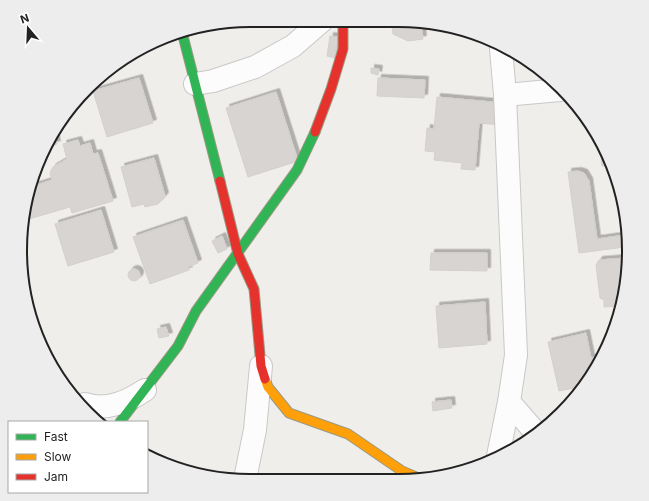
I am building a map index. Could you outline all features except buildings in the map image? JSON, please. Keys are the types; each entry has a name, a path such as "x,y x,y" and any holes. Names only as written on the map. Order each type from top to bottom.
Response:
{"street":[{"path":"195,84 213,81 256,68 293,46 315,27"},
{"path":"121,421 178,346 196,311 297,170 316,132 332,89 343,49 343,27"},
{"path":"183,38 238,254 254,289 261,366 255,430 246,474"},
{"path":"499,450 509,402 516,355 505,95 501,52"},
{"path":"505,95 555,90"},
{"path":"261,366 268,387 289,413 348,434 402,471 409,474"},
{"path":"89,406 92,407 113,406 131,399 145,390"},
{"path":"509,402 533,429"}],"traffic: fast":[{"path":"183,38 220,181"},
{"path":"121,421 178,346 196,311 297,170 315,132"}],"traffic: slow":[{"path":"265,379 268,387 289,413 348,434 402,471 409,474"}],"traffic: jam":[{"path":"315,132 331,89 343,49 343,27"},
{"path":"220,181 238,254 254,289 261,366 265,379"}]}
